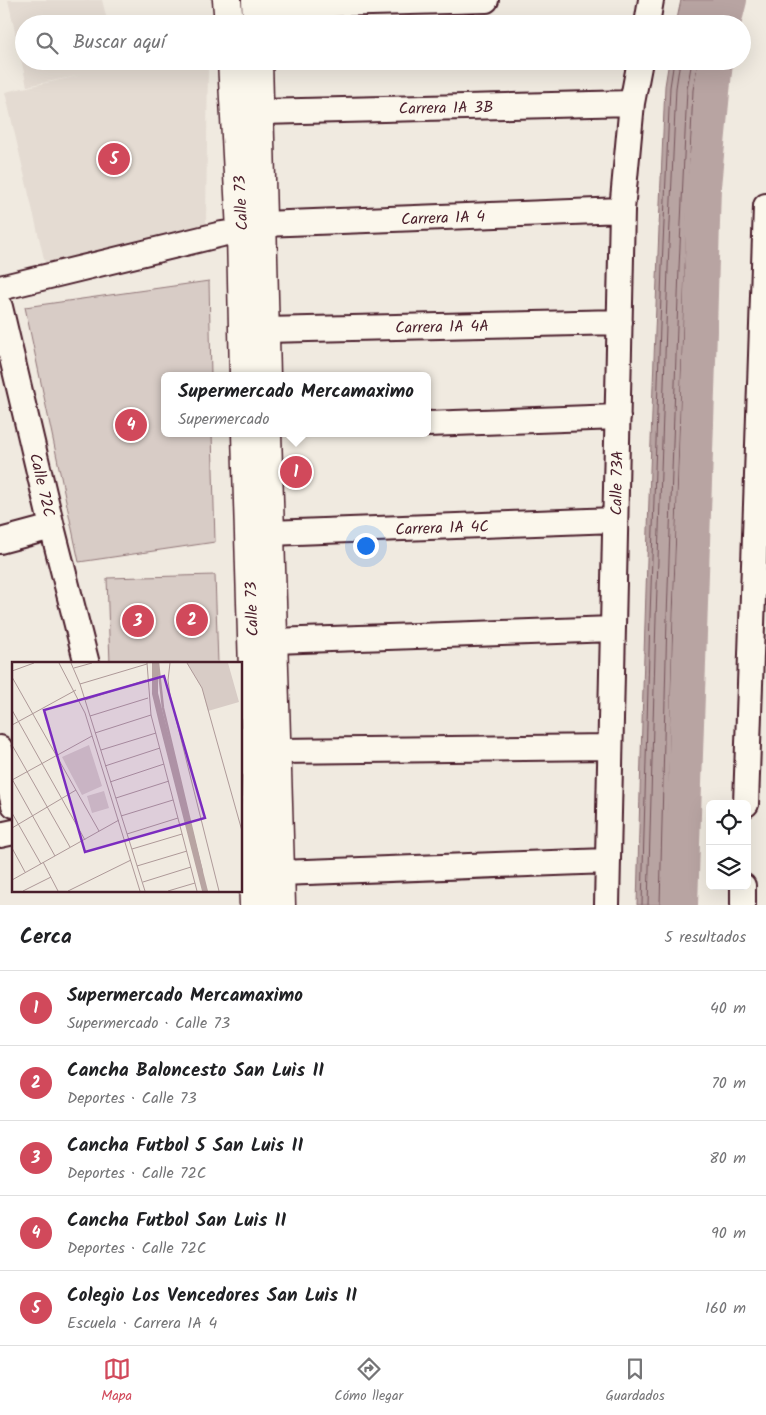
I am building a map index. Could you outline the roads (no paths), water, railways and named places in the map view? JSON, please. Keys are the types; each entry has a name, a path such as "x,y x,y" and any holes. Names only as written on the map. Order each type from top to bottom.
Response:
{"main road":[{"path":"227,0 228,15"},
{"name":"Calle 73","path":"233,70 265,330 266,372"},
{"name":"Calle 73","path":"244,372 260,112 258,70"},
{"name":"Calle 73","path":"246,437 248,773 254,905"},
{"name":"Calle 73","path":"267,437 281,905"}],"street":[{"path":"256,10 486,0"},
{"path":"648,15 651,0"},
{"name":"Calle 73A","path":"607,905 622,210 632,102 638,70"},
{"name":"Carrera 1A 3B","path":"260,112 632,102"},
{"path":"746,800 766,206"},
{"name":"Carrera 1A 4","path":"0,288 252,227 622,210"},
{"name":"Calle 72C","path":"0,306 86,662"},
{"name":"Carrera 1A 4A","path":"265,330 620,322"},
{"path":"431,424 618,417"},
{"name":"Carrera 1A 4C","path":"270,533 615,520"},
{"path":"0,541 52,526"},
{"path":"274,641 613,629"},
{"path":"277,752 610,747"},
{"path":"0,748 12,797"},
{"path":"280,873 608,861"},
{"path":"743,890 743,905"}],"water":[{"path":"681,0 717,0 713,15 678,15"},
{"path":"668,70 701,70 698,90 690,293 671,905 637,905 646,598 665,86"}],"waterway":[{"path":"726,15 730,0"},
{"path":"681,905 704,186 715,70"}],"place":[{"name":"Colegio Los Vencedores San Luis II","path":"114,159"},
{"name":"Cancha Futbol San Luis II","path":"131,425"},
{"name":"Supermercado Mercamaximo","path":"296,472"},
{"name":"Cancha Baloncesto San Luis II","path":"192,620"},
{"name":"Cancha Futbol 5 San Luis II","path":"138,621"}]}
